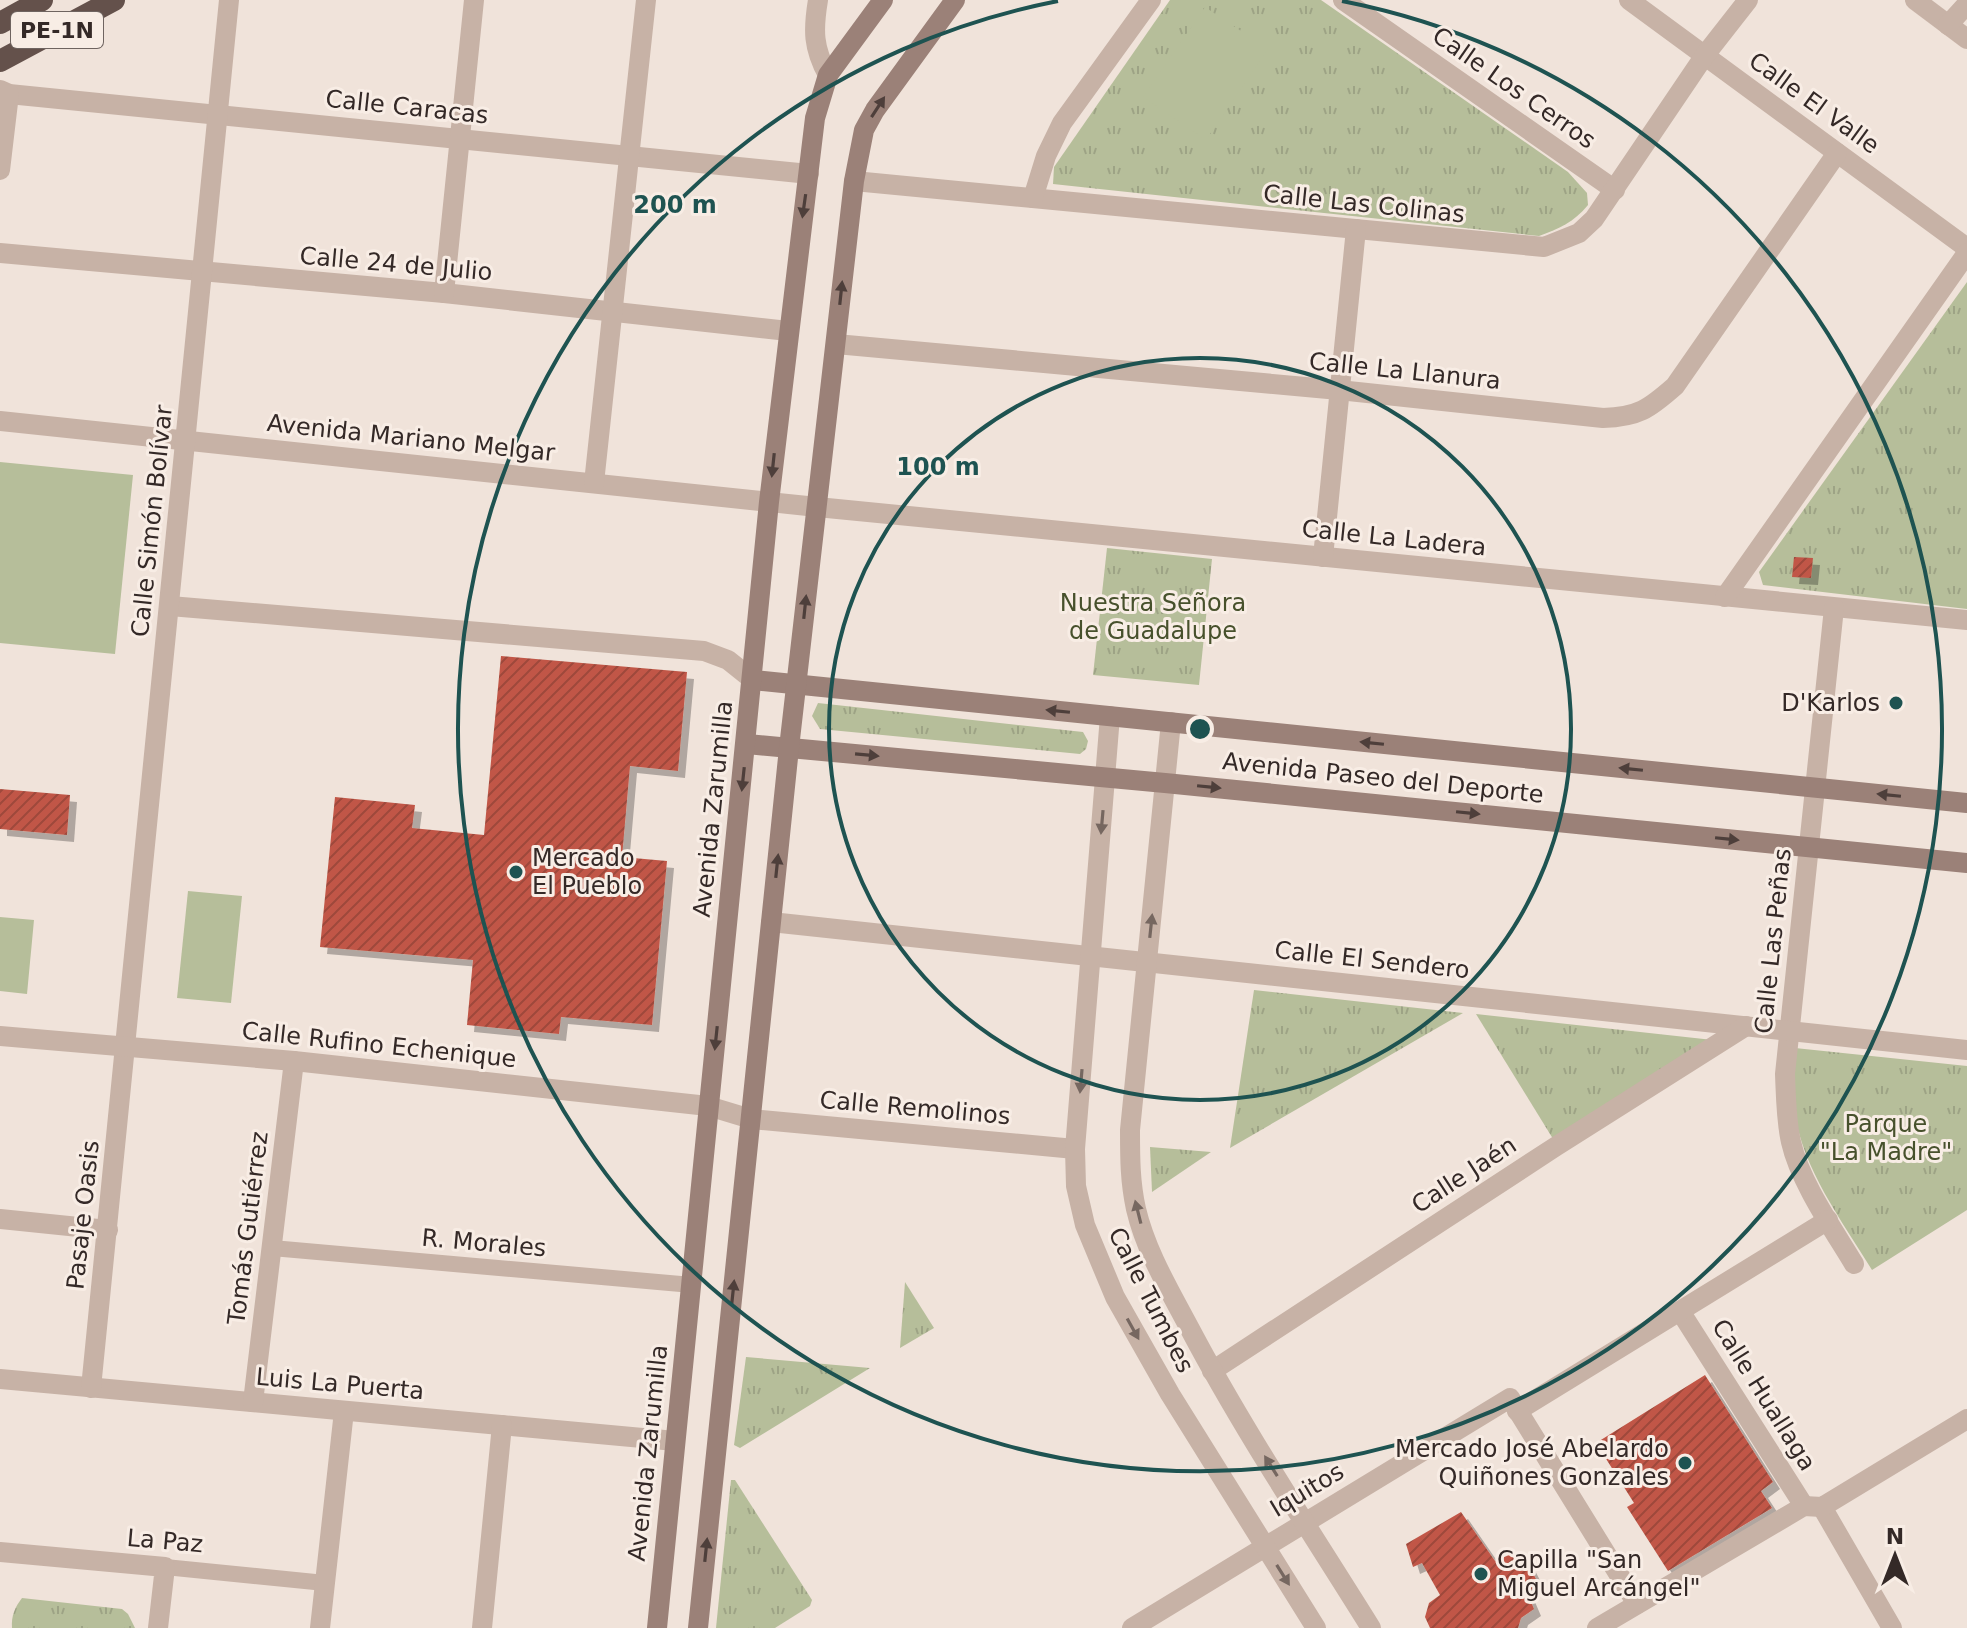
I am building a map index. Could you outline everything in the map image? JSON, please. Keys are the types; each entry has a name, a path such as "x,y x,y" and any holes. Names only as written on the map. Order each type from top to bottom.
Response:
{"highway":[{"name":"PE-1N","path":"0,61 114,0"},
{"name":"PE-1N","path":"0,23 35,2"}],"main road":[{"name":"Avenida Zarumilla","path":"657,1628 769,502 815,118 828,75 883,0"},
{"path":"698,1628 789,748 854,181 864,130 875,110 955,0"},
{"name":"Avenida Paseo del Deporte","path":"753,680 1967,803"},
{"name":"Avenida Paseo del Deporte","path":"747,744 1967,863"}],"street":[{"name":"Calle Simón Bolívar","path":"126,1048 229,0"},
{"path":"444,293 474,0"},
{"path":"594,483 646,0"},
{"path":"818,0 814,25 817,55 828,75"},
{"path":"1033,198 1046,156 1062,123 1151,0"},
{"name":"Calle Los Cerros","path":"1343,0 1615,190"},
{"name":"Calle El Valle","path":"1629,0 1967,250"},
{"name":"Calle Las Colinas","path":"854,181 1544,247 1579,233 1594,219 1705,55 1748,0"},
{"path":"1915,0 1967,39"},
{"path":"1948,25 1967,4"},
{"name":"Calle Caracas","path":"4,92 809,174"},
{"path":"0,170 4,92"},
{"name":"Calle La Llanura","path":"836,344 878,345 1603,418 1628,417 1651,408 1675,386 1837,153"},
{"path":"1323,557 1356,229"},
{"path":"1725,597 1967,250"},
{"name":"Calle 24 de Julio","path":"0,253 444,293 612,314 788,331"},
{"name":"Avenida Mariano Melgar","path":"0,421 817,507"},
{"name":"Calle La Ladera","path":"817,507 1967,620"},
{"path":"170,606 704,651 728,660 753,680"},
{"name":"Calle Las Peñas","path":"1834,608 1785,1074 1786,1113 1791,1145 1816,1202 1854,1264"},
{"name":"Calle Tumbes","path":"1110,716 1075,1149 1076,1186 1085,1225 1115,1297 1170,1394 1316,1628"},
{"name":"Calle Tumbes","path":"1171,722 1130,1130 1130,1170 1136,1209 1145,1241 1212,1371 1371,1628"},
{"name":"Calle El Sendero","path":"771,922 1967,1050"},
{"name":"Calle Jaén","path":"1212,1371 1746,1026"},
{"name":"Calle Rufino Echenique","path":"0,1036 294,1061 708,1106 751,1119"},
{"name":"Pasaje Oasis","path":"91,1388 126,1048"},
{"name":"Tomás Gutiérrez","path":"253,1402 294,1061"},
{"name":"Calle Remolinos","path":"751,1119 1075,1149"},
{"path":"0,1219 108,1230"},
{"name":"Iquitos","path":"1132,1628 1305,1521 1680,1311 1828,1220"},
{"name":"R. Morales","path":"272,1248 692,1285"},
{"name":"Calle Huallaga","path":"1680,1311 1892,1628"},
{"name":"Luis La Puerta","path":"0,1379 675,1441"},
{"path":"1514,1404 1637,1604"},
{"path":"320,1628 344,1411"},
{"path":"1597,1628 1967,1419"},
{"path":"482,1628 502,1425"},
{"name":"La Paz","path":"0,1552 325,1583"},
{"path":"158,1628 165,1567"}],"green space":[{"path":"1170,0 1321,0 1568,172 1587,193 1588,205 1566,224 1539,236 1053,184 1054,167"},
{"path":"1205,7 1268,49 1206,140 1143,97"},
{"path":"1967,282 1967,609 1763,585 1759,572"},
{"path":"0,462 133,475 115,654 0,643"},
{"name":"Nuestra Señora de Guadalupe","path":"1107,548 1212,559 1199,685 1093,675"},
{"path":"818,703 1083,732 1088,741 1086,749 1080,754 820,729 812,716"},
{"path":"188,891 242,896 231,1003 177,998"},
{"path":"0,917 34,920 27,994 0,991"},
{"path":"1254,990 1463,1013 1230,1148"},
{"path":"1476,1014 1722,1041 1558,1147"},
{"name":"Parque \"La Madre\"","path":"1795,1048 1967,1066 1967,1210 1872,1270 1814,1174 1806,1153 1793,1102"},
{"path":"1150,1147 1211,1152 1152,1192"},
{"path":"905,1282 934,1328 900,1348"},
{"path":"746,1357 870,1368 740,1448 734,1445"},
{"path":"731,1480 735,1480 812,1600 810,1606 775,1628 716,1628"},
{"path":"22,1598 122,1609 135,1628 12,1628 14,1612"}],"building":[{"path":"1794,557 1813,558 1811,578 1792,577"},
{"path":"501,656 687,672 678,771 630,766 622,857 667,861 652,1025 561,1017 559,1034 467,1025 473,960 320,947 335,797 415,805 412,828 484,835"},
{"path":"0,789 70,795 67,835 0,829"},
{"name":"Mercado José Abelardo Quiñones Gonzales","path":"1705,1375 1773,1482 1761,1491 1772,1508 1668,1571 1627,1507 1634,1503 1596,1443"},
{"name":"Capilla \"San Miguel Arcángel\"","path":"1461,1512 1495,1561 1509,1555 1523,1554 1537,1581 1528,1595 1534,1609 1521,1618 1518,1628 1430,1628 1425,1617 1429,1603 1440,1595 1422,1563 1413,1567 1406,1544"}],"place":[{"name":"D'Karlos","path":"1896,703"},
{"name":"Mercado El Pueblo","path":"516,872"},
{"name":"Mercado José Abelardo Quiñones Gonzales","path":"1685,1463"},
{"name":"Capilla \"San Miguel Arcángel\"","path":"1481,1574"}]}
